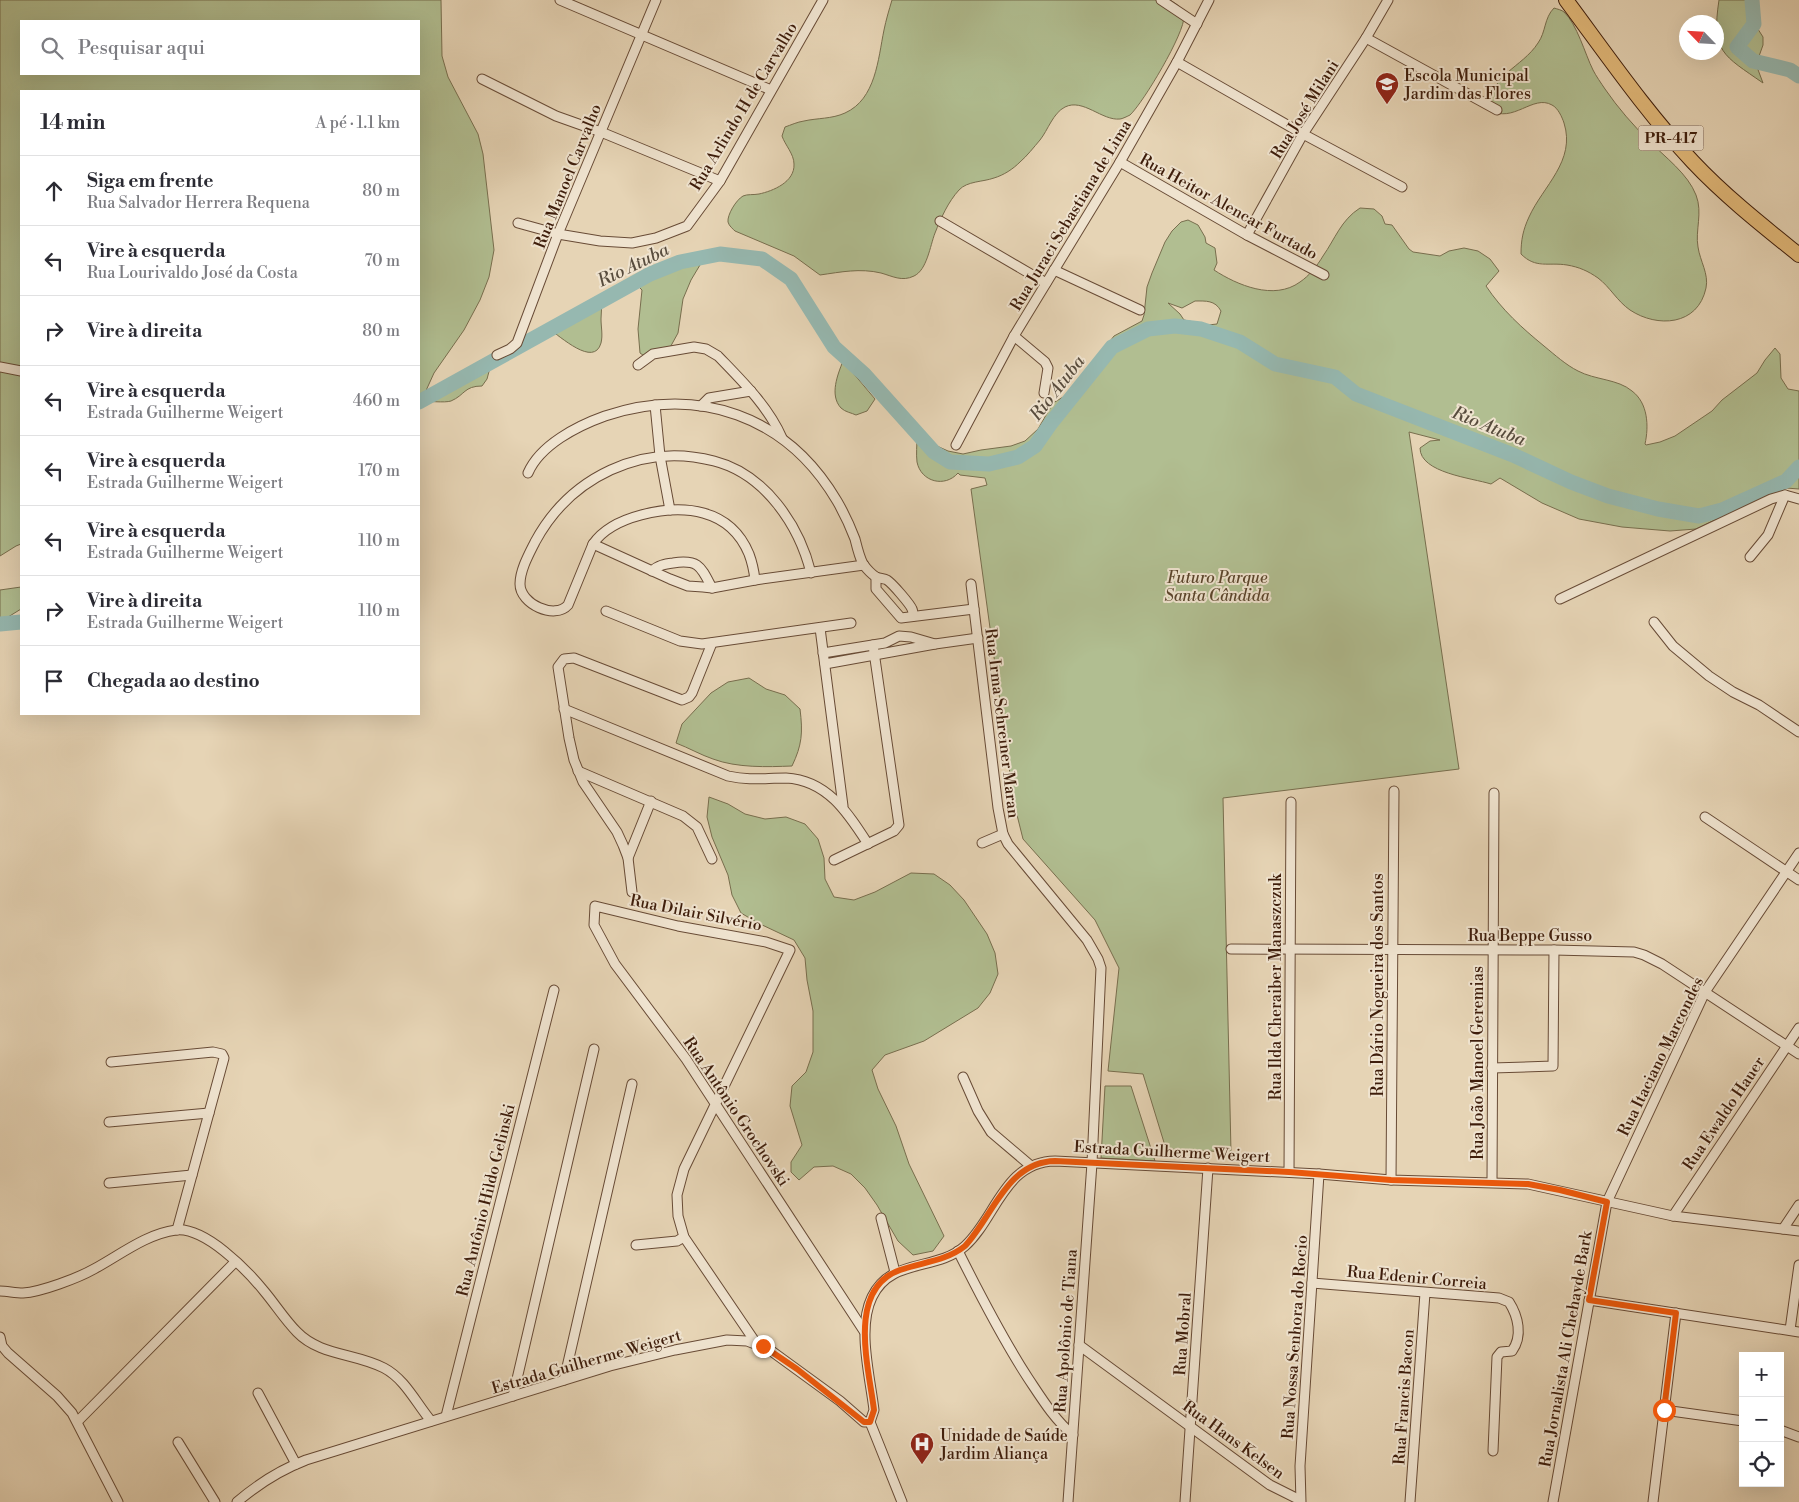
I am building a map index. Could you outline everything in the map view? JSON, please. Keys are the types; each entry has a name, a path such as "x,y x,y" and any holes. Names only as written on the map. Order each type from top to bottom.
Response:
{"highway":[{"name":"PR-417","path":"1566,0 1640,101 1688,157 1744,209 1799,255"}],"street":[{"path":"560,0 771,90"},
{"name":"Rua Manoel Carvalho","path":"497,355 510,349 517,343 558,234 656,0"},
{"name":"Rua Arlindo H de Carvalho","path":"558,234 600,241 632,243 656,238 686,226 720,181 824,0"},
{"path":"1161,0 1197,24"},
{"name":"Rua Juraci Sebastiana de Lima","path":"956,446 1014,336 1120,162 1177,62 1209,0"},
{"name":"Rua José Milani","path":"1247,235 1303,134 1366,38 1388,0"},
{"path":"1366,38 1497,110"},
{"path":"1177,62 1303,134 1402,187"},
{"path":"482,79 556,116 601,132 720,181"},
{"name":"Rua Heitor Alencar Furtado","path":"1120,162 1247,235 1324,276"},
{"path":"940,221 1046,283"},
{"path":"518,223 558,234"},
{"path":"1054,270 1140,310"},
{"path":"1014,336 1045,362 1048,368 1044,393"},
{"path":"638,365 653,354 694,347 718,356 751,391 770,415 782,439"},
{"path":"0,367 20,371"},
{"path":"701,406 709,398 751,391"},
{"path":"528,473 532,463 554,443 586,424 620,412 655,405 675,404 701,406 730,412 750,419 782,439 808,462 829,488 846,516 864,564 876,577 887,579 912,607 913,616"},
{"path":"655,405 660,456 670,510"},
{"path":"755,580 748,552 739,537 726,525 713,516 697,511 670,510 637,516 616,524 598,537 593,544 566,608 560,611 551,611 526,601 520,589 520,580 539,535 563,503 584,485 607,471 633,461 660,456 688,456 716,461 729,466 751,480 771,497 787,517 802,544 812,573"},
{"path":"1750,557 1768,535 1785,495"},
{"path":"1560,598 1771,498 1785,495 1799,498"},
{"path":"593,544 688,586 712,588 864,564"},
{"path":"652,571 661,565 690,561 701,568 712,588"},
{"path":"876,577 876,589 901,618 974,609"},
{"name":"Rua Irma Schreiner Maran","path":"971,584 998,808 1003,834 1020,860 1087,940 1098,958 1101,978 1092,1162"},
{"path":"606,610 690,643 712,643 851,623"},
{"path":"1654,622 1673,646 1709,676 1733,692 1759,705 1799,732"},
{"path":"820,628 843,806"},
{"path":"823,653 885,643 899,636 935,644"},
{"path":"905,636 908,642 906,651"},
{"path":"825,664 978,638"},
{"path":"632,892 628,858 617,832 588,790 578,771 571,750 558,671 560,664 564,659 581,660 682,700 692,694 712,643"},
{"path":"834,860 894,831 899,821 874,645"},
{"path":"564,708 728,776 750,780 784,778 800,781 825,791 843,806 868,844"},
{"path":"578,771 673,810 691,821 701,833 712,859"},
{"name":"Rua Dário Nogueira dos Santos","path":"1391,1180 1394,790"},
{"name":"Rua João Manoel Geremias","path":"1492,1182 1494,793"},
{"path":"628,858 651,801"},
{"name":"Rua Ilda Cheraiber Manaszczuk","path":"1289,1172 1291,802"},
{"path":"1705,817 1799,880"},
{"path":"982,843 1003,834"},
{"name":"Rua Itaciano Marcondes","path":"1607,1202 1705,992 1799,853"},
{"name":"Rua Dilair Silvério","path":"595,906 678,926 766,942 790,950 716,1104"},
{"name":"Rua Antônio Grochovski","path":"595,906 594,925 604,947 625,979 686,1058 864,1331"},
{"name":"Rua Beppe Gusso","path":"1231,950 1554,950 1621,951 1644,955 1662,964 1799,1054"},
{"path":"1492,1068 1553,1066 1554,950"},
{"name":"Rua Antônio Hildo Gelinski","path":"446,1416 554,990"},
{"name":"Rua Ewaldo Hauer","path":"1673,1216 1799,1028"},
{"path":"513,1396 594,1049"},
{"path":"111,1062 218,1051 222,1054 224,1062 176,1230"},
{"path":"962,1077 978,1111 991,1132 1031,1166"},
{"path":"564,1380 632,1084"},
{"path":"716,1104 680,1183 677,1205 684,1237 756,1343"},
{"path":"109,1122 209,1113"},
{"name":"Estrada Guilherme Weigert","path":"241,1501 265,1480 296,1464 628,1361 704,1344 737,1340 756,1343 790,1364 864,1422 870,1422 874,1410 864,1331 866,1314 871,1298 882,1281 895,1272 939,1260 958,1251 975,1234 1005,1189 1022,1172 1031,1166 1048,1161 1289,1172 1391,1180 1492,1182 1545,1187 1673,1216 1799,1231"},
{"name":"Rua Apolônio de Tiana","path":"1068,1502 1092,1162"},
{"name":"Rua Mobral","path":"1185,1502 1208,1168"},
{"name":"Rua Nossa Senhora do Rocio","path":"1300,1501 1300,1466 1320,1174"},
{"path":"109,1182 192,1175"},
{"name":"Rua Jornalista Ali Chehayde Bark","path":"1553,1502 1607,1202"},
{"path":"1783,1229 1799,1205"},
{"path":"881,1218 895,1272"},
{"path":"0,1290 24,1293 65,1281 94,1269 135,1245 176,1230 194,1232 235,1262 263,1289 291,1326 304,1339 319,1347 366,1360 385,1368 400,1380 431,1421"},
{"path":"636,1245 677,1241 684,1237"},
{"path":"958,1251 988,1310 1023,1370 1055,1418 1073,1436"},
{"path":"78,1421 235,1262"},
{"path":"1589,1300 1794,1331 1799,1265"},
{"name":"Rua Edenir Correia","path":"1312,1283 1505,1299 1514,1309 1518,1322 1517,1342 1512,1351 1501,1352 1497,1357 1493,1451"},
{"name":"Rua Francis Bacon","path":"1410,1502 1425,1293"},
{"path":"1653,1502 1676,1313"},
{"path":"0,1337 2,1346 8,1353 57,1396 78,1421 118,1502"},
{"name":"Rua Hans Kelsen","path":"1079,1345 1270,1485 1300,1501"},
{"path":"258,1393 296,1464"},
{"path":"1664,1410 1739,1420"},
{"path":"870,1422 902,1502"},
{"path":"1784,1431 1799,1437"},
{"path":"178,1442 215,1502"}],"green space":[{"path":"0,0 441,0 442,56 448,77 478,134 483,154 494,250 489,277 480,300 464,330 434,373 424,395 428,401 434,399 491,364 487,379 482,386 468,389 451,401 420,401 420,90 20,90 20,544 0,556"},
{"path":"892,0 1170,0 1181,8 1184,16 1183,25 1171,52 1144,97 1130,115 1121,119 1113,119 1079,105 1065,107 1054,117 1040,140 1014,167 998,177 971,183 959,190 942,216 922,269 914,276 910,278 897,278 866,271 820,275 794,256 735,231 728,219 730,212 740,198 746,195 771,191 782,185 791,176 794,160 782,136 785,127 801,121 840,115 855,107 863,98 874,77"},
{"path":"1719,0 1750,0 1747,12 1763,37 1763,45 1757,67 1763,83 1738,66 1724,52 1724,15 1717,15"},
{"path":"1554,8 1563,11 1569,17 1594,72 1615,103 1643,135 1682,173 1696,195 1699,208 1698,247 1707,283 1702,301 1695,310 1686,316 1664,321 1652,320 1641,316 1625,306 1602,282 1587,271 1567,265 1532,262 1521,254 1525,226 1562,161 1567,137 1561,115 1554,106 1538,103 1507,114 1498,113 1490,110 1491,98 1494,88 1500,80 1531,52 1538,43 1548,16"},
{"name":"Futuro Parque Santa Cândida","path":"1360,208 1374,209 1382,216 1385,224 1392,225 1413,252 1440,256 1449,251 1464,248 1478,251 1490,259 1499,271 1486,286 1520,325 1574,369 1620,384 1637,396 1646,415 1646,445 1675,436 1712,411 1722,400 1757,373 1775,348 1780,354 1781,378 1788,389 1799,391 1799,489 1786,488 1758,499 1696,529 1670,531 1622,527 1579,519 1542,503 1500,478 1491,484 1460,477 1437,469 1422,456 1420,448 1430,441 1440,440 1409,432 1459,769 1223,798 1231,1152 1166,1149 1143,1074 1108,1071 1119,968 1095,920 1023,839 1014,803 971,489 987,485 985,478 960,475 958,473 953,478 947,480 934,481 928,478 919,469 917,462 917,437 948,451 963,454 1011,446 1025,441 1038,429 1053,403 1070,393 1114,336 1142,321 1147,287 1152,273 1165,242 1181,222 1188,220 1198,225 1205,237 1206,243 1215,248 1217,263 1214,270 1233,281 1267,291 1290,288 1310,274 1343,224","holes":["1195,301 1210,302 1219,307 1221,311 1217,324 1208,325 1184,320 1168,303 1182,308"]},
{"path":"703,260 691,280 683,299 678,333 667,353 650,360 640,353 638,329 642,290 633,281 662,267"},
{"path":"602,299 602,340 597,350 591,352 576,348 549,329"},
{"path":"843,361 875,399 867,411 856,415 841,408 837,403 836,384"},
{"path":"20,587 20,610 0,622 0,590"},
{"path":"749,678 766,689 785,695 800,709 801,739 792,766 762,767 732,764 708,757 676,743 682,724 711,693 728,682"},
{"path":"709,797 728,804 745,814 765,819 786,817 805,824 818,839 824,858 825,879 834,897 854,900 875,892 911,873 934,874 950,885 964,900 987,934 995,953 998,974 990,993 978,1008 924,1041 885,1055 872,1070 878,1089 896,1126 909,1164 944,1236 933,1251 913,1255 898,1241 877,1205 865,1188 851,1174 833,1166 814,1167 799,1180 791,1172 791,1162 802,1145 790,1106 792,1086 806,1072 813,1052 813,1011 805,958 794,940 741,913 732,895 728,875 712,837 707,817"},
{"path":"1105,1086 1131,1086 1155,1161 1101,1158"}],"waterway":[{"name":"Rio Atuba","path":"1752,0 1754,24 1737,47 1753,61 1790,70 1799,76"},
{"name":"Rio Atuba","path":"420,401 650,274 680,262 720,254 762,259 791,279 834,347 864,374 934,452 950,462 989,464 1018,457 1035,446 1112,347 1148,329 1175,326 1201,329 1240,342 1275,364 1335,377 1356,394 1513,455 1571,482 1608,496 1658,509 1699,516 1722,510 1786,481 1799,467"},
{"name":"Rio Atuba","path":"0,624 20,622"}],"place":[{"name":"Escola Municipal Jardim das Flores","path":"1387,105"},
{"name":"Unidade de Saúde Jardim Aliança","path":"922,1465"}],"route":[{"path":"763,1346 840,1401 864,1422 870,1422 874,1415 874,1410 864,1331 867,1309 877,1288 882,1281 895,1272 950,1256 965,1246 1005,1189 1022,1172 1040,1162 1055,1161 1289,1172 1391,1180 1528,1184 1607,1202 1589,1300 1676,1313 1664,1410"}]}
